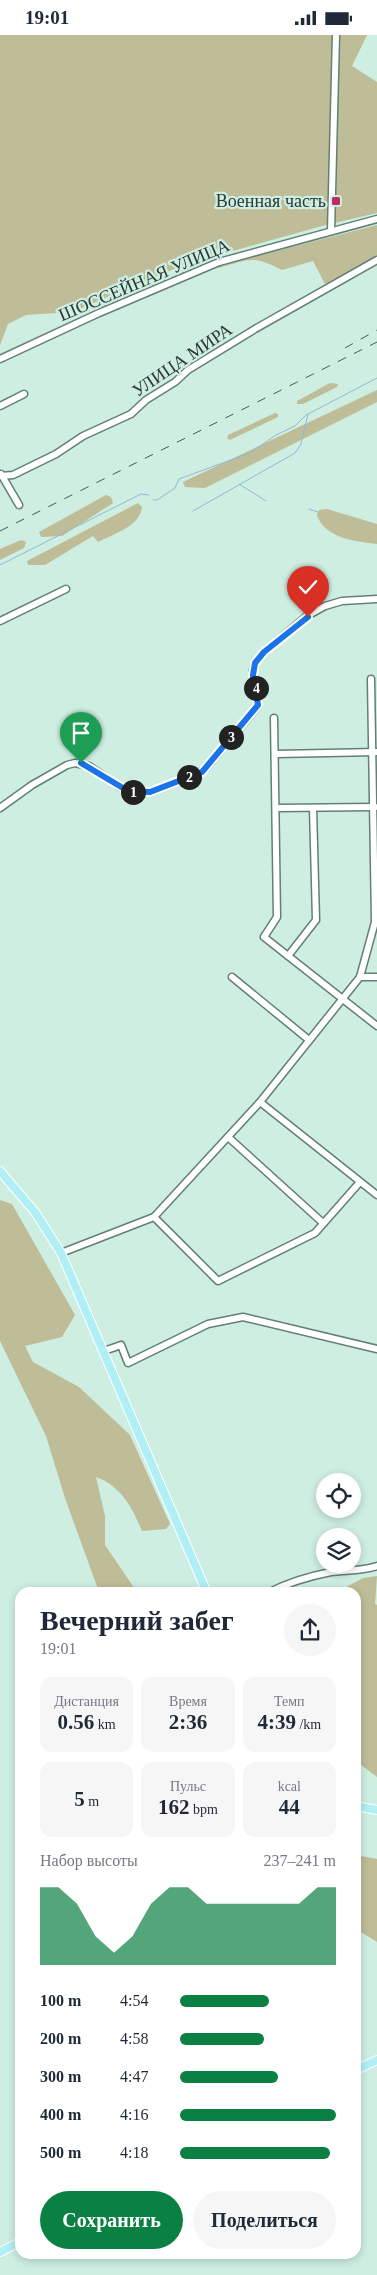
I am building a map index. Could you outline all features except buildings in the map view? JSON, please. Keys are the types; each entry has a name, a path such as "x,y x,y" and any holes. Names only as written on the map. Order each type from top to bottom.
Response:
{"main road":[{"path":"0,1171 34,1212 61,1253 204,1587"},
{"path":"361,1807 377,1810"},
{"path":"361,2067 377,2059"},
{"path":"0,2252 15,2244"}],"street":[{"path":"331,231 336,35"},
{"name":"ШОССЕЙНАЯ УЛИЦА","path":"0,359 99,313 219,262 377,219"},
{"name":"УЛИЦА МИРА","path":"1,475 13,475 56,454 82,436 132,414 146,401 175,382 188,370 255,329 377,260"},
{"path":"0,406 24,394"},
{"path":"1,475 19,505"},
{"path":"0,621 66,589"},
{"path":"0,808 32,785 67,765 75,763 89,766 120,787 136,792 150,792 202,772 258,705 253,670 259,657 308,617 325,606 342,601 377,599"},
{"path":"61,1253 154,1217 260,1102 360,977 376,922 374,695 370,679"},
{"path":"274,717 277,917 264,937 377,1026"},
{"path":"276,754 374,752"},
{"path":"276,808 375,807"},
{"path":"288,956 316,920 313,808"},
{"path":"232,977 309,1040"},
{"path":"360,977 377,977"},
{"path":"260,1102 377,1195"},
{"path":"228,1137 323,1223"},
{"path":"154,1217 218,1281 315,1233 360,1182"},
{"path":"104,1351 120,1345 128,1363 208,1324 243,1317 377,1349"},
{"path":"280,1587 330,1573 364,1570 377,1566"}],"shaded area":[{"path":"0,35 367,35 352,66 377,82 377,213 322,226 186,264 72,312 26,315 8,324 0,345"},
{"path":"377,225 377,261 325,284 313,261 282,270 257,260 237,262 219,268 218,266"},
{"path":"330,383 338,384 337,387 303,404 297,404 297,401"},
{"path":"377,390 377,402 205,488 185,487 183,482"},
{"path":"275,413 278,414 278,417 230,440 227,438 228,435"},
{"path":"106,495 111,497 113,503 62,536 41,537 39,532"},
{"path":"138,503 142,507 140,514 125,529 98,542 93,536 45,565 28,565 27,561"},
{"path":"327,509 377,524 377,544 351,540 334,534 321,523 317,515 319,510"},
{"path":"21,540 26,542 24,548 0,560 0,549"},
{"path":"0,1200 12,1204 75,1315 62,1337 25,1346 33,1362 79,1387 130,1435 170,1524 166,1529 142,1531 125,1498 112,1486 96,1477 105,1516 105,1545 134,1587 97,1587 65,1498 46,1436 0,1341"},
{"path":"377,1576 375,1604 377,1605 377,1777 361,1765 361,1587 346,1587 363,1578"},
{"path":"361,1856 377,1859 377,1942 361,1932"}],"waterway":[{"path":"193,511 295,453 301,444 308,414 377,378"},
{"path":"153,500 157,500 175,488 179,479 250,453 276,435 295,426 307,414"},
{"path":"239,484 266,501"},
{"path":"0,565 141,494 149,495"},
{"path":"309,509 318,512"}],"railway":[{"path":"345,348 377,330"},
{"path":"0,531 377,342"}],"place":[{"name":"Военная часть","path":"336,201"}],"route":[{"path":"81,763 89,766 128,791 144,793 202,772 239,727 256,710 258,705 253,670 259,657 308,617"}]}
